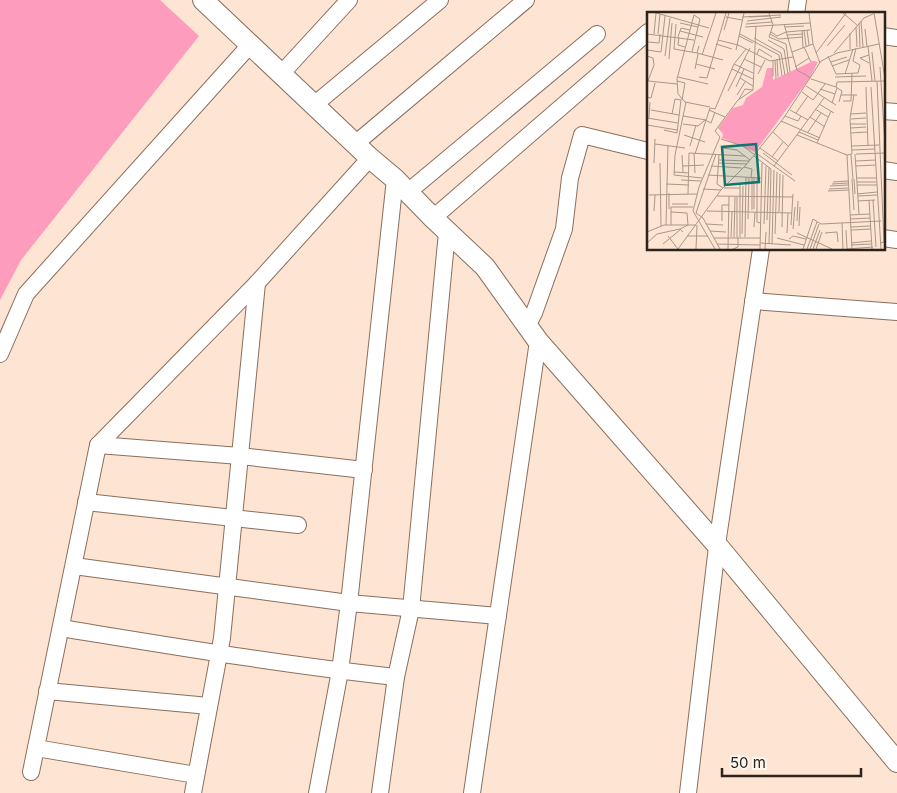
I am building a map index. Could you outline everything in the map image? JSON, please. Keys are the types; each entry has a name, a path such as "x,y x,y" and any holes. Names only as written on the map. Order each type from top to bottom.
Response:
{"street":[{"path":"281,74 349,0"},
{"path":"314,105 440,0"},
{"path":"355,144 526,0"},
{"path":"213,3 250,45 402,186 485,267 532,334 717,545 897,762"},
{"path":"380,793 396,677 411,609 440,225 647,33"},
{"path":"317,793 340,671 364,470 402,186 596,34"},
{"path":"884,36 897,38"},
{"path":"0,354 26,294 250,45"},
{"path":"884,111 897,112"},
{"path":"472,793 498,616 534,313 564,229 570,178 582,135 647,151"},
{"path":"31,772 98,445 257,283 370,158"},
{"path":"884,170 897,172"},
{"path":"884,238 897,240"},
{"path":"688,793 717,545 761,250"},
{"path":"193,793 220,654 257,283"},
{"path":"753,301 897,312"},
{"path":"98,445 240,456 364,470"},
{"path":"86,502 298,525"},
{"path":"74,566 349,603 498,616"},
{"path":"61,628 220,654 396,677"},
{"path":"48,691 210,706"},
{"path":"36,748 196,775"}],"shaded area":[{"path":"0,0 160,0 199,36 21,260 0,300"}]}
